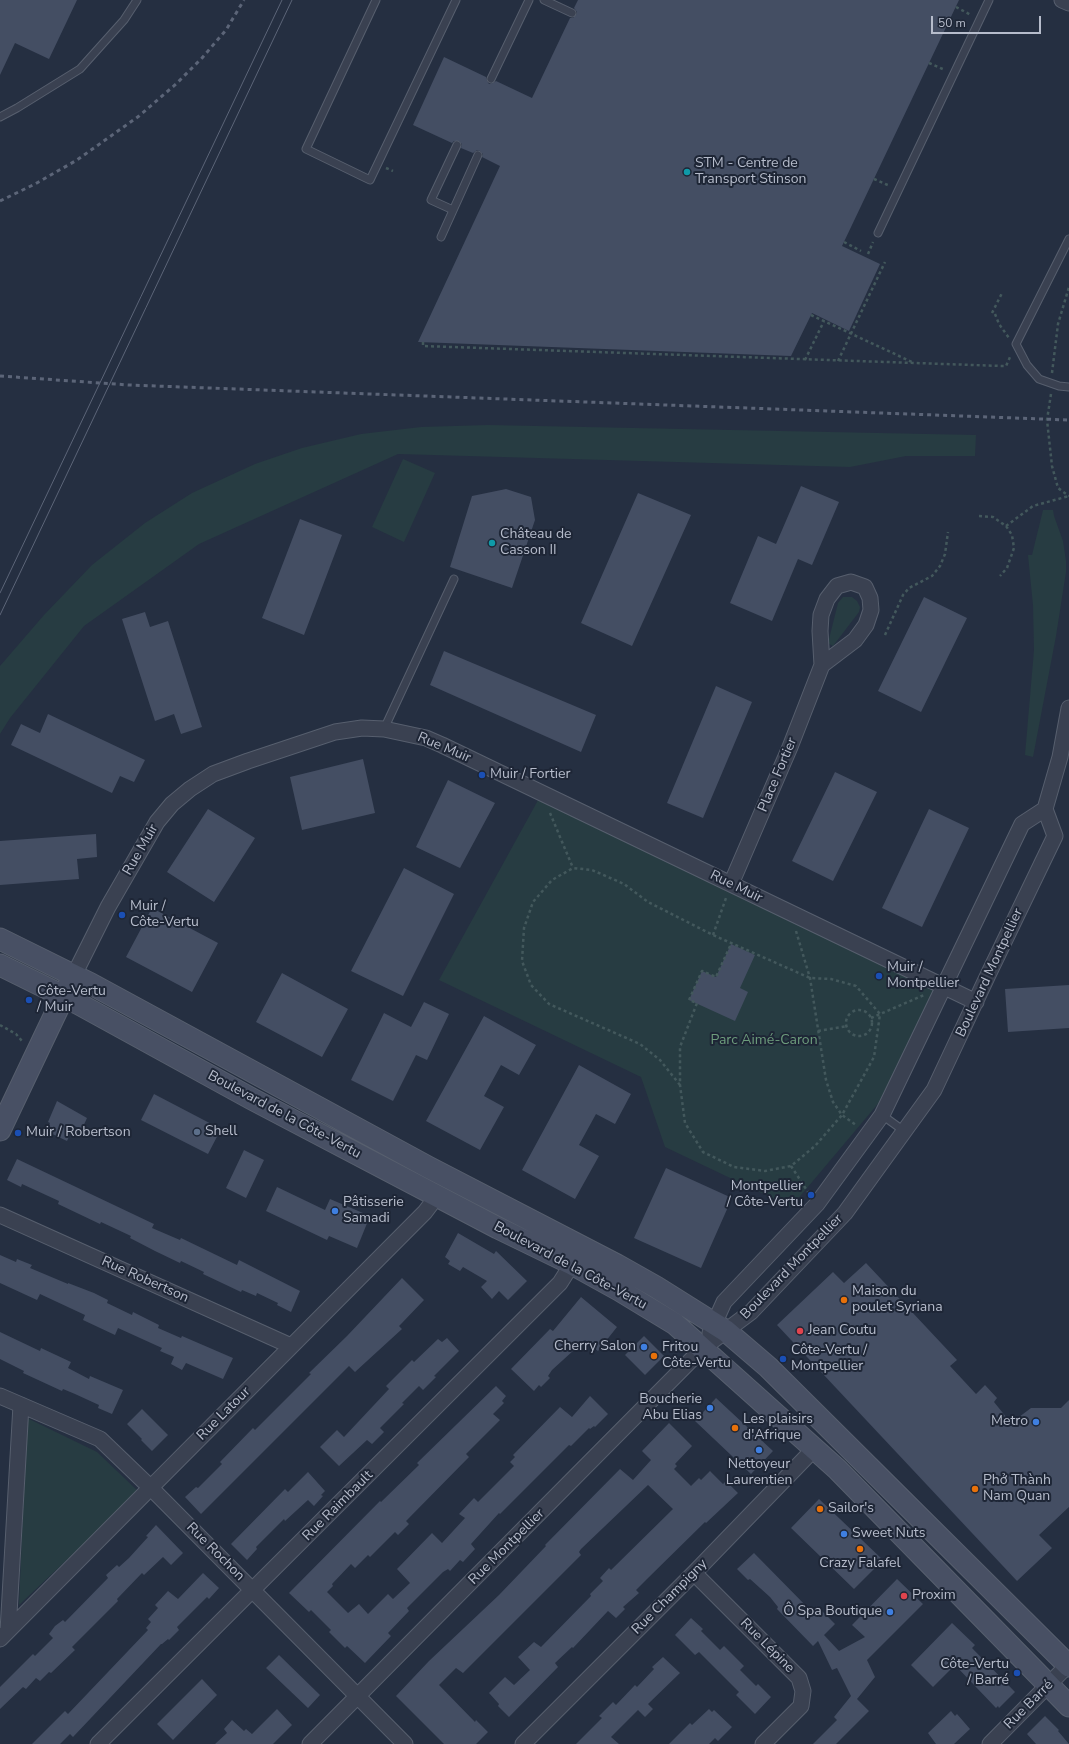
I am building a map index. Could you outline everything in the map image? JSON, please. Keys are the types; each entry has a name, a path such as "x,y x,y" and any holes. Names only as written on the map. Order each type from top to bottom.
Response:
{"main road":[{"name":"Boulevard de la Côte-Vertu","path":"0,938 74,975 428,1167 646,1281 720,1327 759,1358 784,1382 1069,1665"},
{"name":"Boulevard de la Côte-Vertu","path":"0,965 63,996 252,1099 436,1196 572,1264 648,1307 680,1328 703,1348 721,1367 815,1448 1069,1706"},
{"name":"Rue Muir","path":"0,1130 74,975"}],"street":[{"path":"1062,0 1069,3"},
{"name":"Place Fortier","path":"731,884 790,747 822,665 820,631 821,615 827,599 837,586 851,582 865,587 870,598 871,610 866,624 855,640 822,665"},
{"path":"1045,809 1060,757 1069,708"},
{"name":"Rue Muir","path":"74,975 108,906 157,822 172,804 190,789 213,774 335,732 362,728 384,729 426,738 976,1002"},
{"name":"Boulevard Montpellier","path":"703,1348 720,1327 751,1312 845,1213 934,1090 1056,836 1045,809 1022,824 882,1115 817,1204 724,1302 720,1327"},
{"name":"Rue Latour","path":"4,1635 425,1212 436,1196"},
{"name":"Rue Robertson","path":"0,1215 291,1346"},
{"name":"Rue Raimbault","path":"98,1744 560,1283 572,1264"},
{"name":"Rue Montpellier","path":"310,1744 703,1348"},
{"name":"Rue Rochon","path":"0,1396 100,1439 151,1488 405,1744"},
{"name":"Rue Latour","path":"4,1635 21,1405"},
{"name":"Rue Champigny","path":"524,1744 694,1573 815,1448"},
{"name":"Rue Lépine","path":"694,1573 799,1678 803,1691 801,1706 763,1744"},
{"name":"Rue Barré","path":"990,1744 1069,1665"}],"lane":[{"path":"0,117 80,69 124,20 137,0"},
{"path":"376,0 306,149 370,180 456,0"},
{"path":"491,79 529,0"},
{"path":"544,0 572,13"},
{"path":"878,233 989,0"},
{"path":"452,210 431,200 457,145"},
{"path":"440,237 478,155"},
{"path":"1069,239 1016,344 1027,365 1039,379 1059,386 1069,387"},
{"path":"384,729 454,579"},
{"path":"882,1115 904,1131"}],"path":[{"path":"956,7 973,15"},
{"path":"929,63 946,71"},
{"path":"874,179 891,187"},
{"path":"844,242 861,251"},
{"path":"838,361 885,262"},
{"path":"1002,293 994,313 1006,334 1016,344"},
{"path":"811,315 914,363"},
{"path":"805,360 824,321"},
{"path":"423,342 423,346 1002,366"},
{"path":"1060,490 1069,496"},
{"path":"1006,526 1033,506 1069,496"},
{"path":"979,516 993,517 1006,526 1012,535 1014,548 1007,568 1000,576"},
{"path":"885,634 903,595 909,588 921,580 932,576 940,566 945,554 948,532"},
{"path":"542,793 573,868"},
{"path":"680,1085 660,1060 640,1044 549,1004 531,985 522,961 524,928 533,902 552,880 573,868 592,870 624,884 648,902 713,935 810,978 831,979 856,986 880,1014 874,1057 842,1115 815,1146 791,1166 765,1171 734,1167 703,1152 685,1123 680,1085 680,1047 697,1003 689,1000 702,970 716,977 731,944"},
{"path":"713,935 731,884"},
{"path":"790,912 810,978 826,1080 834,1102 842,1115 859,1127"},
{"path":"871,1018 943,986"},
{"path":"858,1010 866,1012 871,1018 872,1027 870,1031 863,1036 854,1035 848,1030 847,1026 848,1017 854,1011 858,1010"},
{"path":"0,1025 16,1034 23,1042"},
{"path":"818,1031 847,1026"},
{"path":"791,1166 817,1204"}],"green space":[{"path":"488,425 976,435 975,456 906,456 850,467 398,454 199,544 84,626 10,718 0,734 0,666 44,615 92,565 145,523 192,493 255,464 302,448 361,434 421,427"},
{"path":"403,459 435,473 404,542 372,527"},
{"path":"1043,510 1053,510 1063,541 1066,572 1056,636 1033,757 1025,755 1034,650 1033,605 1028,555 1032,555"},
{"path":"843,597 852,597 857,601 860,607 859,612 833,646 828,643 838,603"},
{"name":"Parc Aimé-Caron","path":"542,793 943,986 903,1074 791,1207 665,1147 641,1077 439,980"},
{"path":"27,1418 97,1452 139,1492 19,1605"}],"building":[{"path":"0,0 77,0 49,59 15,43 0,75"},
{"name":"STM - Centre de Transport Stinson","path":"578,0 959,0 842,246 880,264 849,331 812,313 791,356 418,342 500,166 482,157 483,154 480,151 477,150 473,153 461,148 462,144 459,141 454,141 452,143 413,125 444,57 486,77 489,84 496,81 532,98 570,18 573,18 576,15 577,12 574,8"},
{"path":"801,486 839,502 812,565 798,559 772,621 730,603 758,536 776,544"},
{"name":"Château de Casson II","path":"506,489 531,497 535,520 512,588 450,567 472,496"},
{"path":"638,493 691,515 632,646 581,623"},
{"path":"300,519 342,535 304,635 262,618"},
{"path":"924,597 967,618 921,712 878,691"},
{"path":"145,612 150,627 168,621 202,727 181,734 174,714 155,721 122,619"},
{"path":"444,651 596,715 581,752 430,685"},
{"path":"716,686 752,702 703,818 667,803"},
{"path":"48,714 145,760 134,782 120,776 112,793 11,745 21,724 40,733"},
{"path":"363,759 375,813 302,830 290,777"},
{"path":"835,772 877,792 833,881 792,861"},
{"path":"448,780 495,803 460,868 416,847"},
{"path":"208,809 255,838 214,902 167,872"},
{"path":"929,809 969,828 922,927 882,908"},
{"path":"96,834 97,857 77,859 79,879 0,885 0,841"},
{"path":"404,868 454,894 403,996 351,971"},
{"path":"152,908 218,943 192,992 126,957"},
{"path":"731,944 755,955 740,988 748,992 735,1021 689,1000 702,971 716,977"},
{"path":"282,973 348,1009 322,1057 256,1022"},
{"path":"1069,985 1069,1028 1008,1032 1005,989"},
{"path":"424,1002 449,1014 427,1060 416,1055 393,1101 351,1080 384,1013 411,1027"},
{"path":"484,1016 536,1045 519,1075 501,1065 484,1096 504,1107 480,1150 426,1121"},
{"path":"579,1065 631,1094 615,1124 596,1114 579,1145 599,1156 575,1199 522,1170"},
{"path":"154,1094 221,1129 208,1154 141,1120"},
{"path":"57,1101 87,1118 82,1129 74,1126 67,1141 46,1131 50,1123 48,1122"},
{"path":"244,1150 264,1160 246,1198 226,1188"},
{"path":"17,1159 154,1224 152,1228 180,1240 181,1238 237,1265 239,1260 300,1291 291,1312 277,1305 278,1303 257,1293 256,1296 242,1290 241,1292 203,1274 204,1272 181,1261 180,1263 155,1251 130,1238 131,1236 101,1222 100,1224 58,1204 59,1201 22,1184 21,1187 7,1180"},
{"path":"666,1168 732,1198 701,1268 634,1238"},
{"path":"277,1187 325,1210 330,1199 370,1216 357,1248 329,1236 327,1240 266,1211"},
{"path":"458,1233 494,1254 496,1251 527,1281 508,1300 499,1291 492,1299 481,1287 487,1281 463,1267 460,1271 448,1264 450,1261 445,1257"},
{"path":"0,1255 16,1262 17,1259 32,1265 30,1268 94,1293 108,1300 107,1303 132,1315 133,1312 159,1325 158,1328 181,1338 182,1336 233,1358 223,1379 186,1363 182,1370 171,1364 174,1357 160,1351 162,1348 118,1328 115,1335 83,1320 85,1315 40,1294 37,1300 0,1283"},
{"path":"866,1263 957,1360 950,1366 976,1394 985,1385 997,1398 994,1402 1011,1423 1031,1408 1061,1408 1069,1400 1069,1507 1039,1535 1052,1548 1017,1581 777,1325 833,1272 844,1283"},
{"path":"402,1278 424,1300 399,1326 402,1329 355,1372 349,1366 201,1514 185,1497 196,1487 198,1488 222,1464 220,1462 253,1428 255,1430 311,1374 309,1373 347,1336"},
{"path":"581,1297 617,1327 598,1351 585,1340 552,1370 548,1376 550,1378 541,1387 539,1385 534,1391 511,1369 550,1329 553,1331"},
{"path":"0,1332 40,1351 41,1348 71,1362 68,1368 89,1379 90,1376 123,1390 112,1414 98,1408 99,1405 63,1389 62,1391 23,1373 24,1371 0,1359"},
{"path":"644,1336 664,1356 645,1375 625,1355"},
{"path":"447,1338 459,1351 434,1376 436,1377 423,1390 419,1386 402,1403 404,1404 380,1428 384,1432 372,1444 367,1440 339,1466 320,1447 337,1430 344,1437 389,1389 386,1386 412,1360 414,1362 438,1339 442,1342"},
{"path":"496,1386 506,1396 502,1401 504,1403 493,1414 500,1420 466,1454 469,1457 406,1521 409,1524 398,1535 395,1532 370,1557 368,1555 355,1568 351,1564 332,1584 333,1586 327,1592 348,1613 359,1604 368,1614 388,1594 393,1599 410,1583 397,1569 432,1533 442,1543 465,1518 459,1514 474,1498 478,1502 514,1466 510,1462 515,1457 513,1455 560,1407 572,1417 590,1396 608,1414 595,1427 589,1428 571,1446 569,1445 500,1514 499,1513 471,1544 475,1549 463,1562 460,1560 450,1571 448,1569 443,1572 407,1608 409,1611 388,1633 391,1636 365,1663 347,1646 345,1648 329,1632 331,1630 311,1610 309,1612 289,1593 380,1501 381,1502 419,1465 417,1463"},
{"path":"716,1398 773,1451 751,1474 695,1421"},
{"path":"142,1409 168,1435 152,1451 127,1424"},
{"path":"669,1423 692,1446 675,1464 677,1466 674,1469 691,1486 699,1478 701,1480 710,1471 723,1484 726,1481 738,1493 706,1523 705,1522 636,1590 639,1593 623,1607 625,1609 616,1618 608,1611 573,1648 572,1647 555,1663 558,1667 509,1717 498,1706 499,1704 489,1693 505,1677 514,1685 530,1670 518,1657 534,1642 541,1647 591,1596 590,1594 603,1581 600,1578 609,1568 611,1570 673,1509 648,1485 581,1549 579,1552 581,1555 463,1673 456,1668 439,1685 475,1722 476,1720 488,1732 476,1744 444,1744 396,1696 429,1661 499,1595 546,1546 545,1545 620,1469 633,1480 651,1460 642,1451"},
{"path":"308,1472 325,1491 321,1495 323,1496 314,1506 308,1500 285,1521 284,1519 256,1547 257,1549 247,1560 231,1544 285,1489 288,1492"},
{"path":"819,1499 883,1560 854,1589 791,1528"},
{"path":"156,1525 183,1553 171,1565 163,1557 144,1575 142,1573 117,1599 118,1601 72,1647 75,1650 51,1673 49,1672 40,1681 36,1678 26,1689 23,1687 0,1709 0,1687 33,1654 35,1656 53,1638 49,1634 55,1626 63,1620 65,1622 108,1578 106,1575 117,1565 119,1567 129,1558 148,1537 146,1536"},
{"path":"754,1553 812,1612 817,1606 835,1624 824,1635 839,1651 865,1637 852,1625 897,1579 923,1604 867,1660 875,1677 857,1699 869,1711 836,1744 813,1744 837,1720 834,1717 851,1696 837,1668 832,1670 818,1641 813,1646 777,1609 778,1607 770,1597 750,1579 748,1580 737,1569"},
{"path":"203,1573 219,1588 209,1599 207,1597 177,1627 179,1630 169,1640 168,1639 161,1644 73,1737 70,1734 60,1744 32,1744 65,1711 68,1714 148,1630 146,1628 151,1622 148,1619 158,1608 155,1605 168,1591 178,1599"},
{"path":"691,1618 703,1629 701,1631 720,1650 724,1646 744,1666 740,1670 756,1686 758,1684 771,1697 755,1714 736,1695 739,1692 699,1652 695,1655 675,1635"},
{"path":"952,1623 975,1645 972,1648 1015,1692 999,1708 998,1706 996,1708 955,1665 933,1687 911,1665"},
{"path":"279,1655 320,1695 308,1708 266,1668"},
{"path":"663,1657 680,1673 648,1704 653,1709 645,1717 638,1710 611,1737 619,1744 576,1744 602,1718 599,1716 613,1702 616,1705 635,1685 637,1687 654,1669 652,1667"},
{"path":"202,1679 217,1695 173,1740 157,1724"},
{"path":"277,1709 292,1725 273,1744 215,1744 227,1733 224,1729 232,1720 244,1731 246,1729 252,1734"},
{"path":"709,1709 712,1712 714,1710 732,1727 718,1741 715,1738 709,1744 669,1744 690,1723 692,1725"},
{"path":"951,1711 955,1716 957,1714 970,1729 954,1744 936,1744 928,1733"},
{"path":"1045,1716 1059,1730 1058,1731 1069,1744 1036,1744 1027,1734"}],"tram line":[{"path":"0,593 282,0"},
{"path":"0,615 292,0"}],"railway":[{"path":"0,201 35,184 77,160 139,116 176,84 202,58 226,30 244,0"},
{"path":"0,376 129,385 1069,420"}],"place":[{"name":"STM - Centre de Transport Stinson","path":"687,172"},
{"name":"Château de Casson II","path":"492,543"},
{"name":"Muir / Fortier","path":"482,775"},
{"name":"Muir / Côte-Vertu","path":"122,915"},
{"name":"Muir / Montpellier","path":"879,976"},
{"name":"Côte-Vertu / Muir","path":"29,1000"},
{"name":"Shell","path":"197,1132"},
{"name":"Muir / Robertson","path":"18,1133"},
{"name":"Montpellier / Côte-Vertu","path":"811,1195"},
{"name":"Pâtisserie Samadi","path":"335,1211"},
{"name":"Maison du poulet Syriana","path":"844,1300"},
{"name":"Jean Coutu","path":"800,1331"},
{"name":"Cherry Salon","path":"644,1347"},
{"name":"Fritou Côte-Vertu","path":"654,1356"},
{"name":"Côte-Vertu / Montpellier","path":"783,1359"},
{"name":"Boucherie Abu Elias","path":"710,1408"},
{"name":"Metro","path":"1036,1422"},
{"name":"Les plaisirs d'Afrique","path":"735,1428"},
{"name":"Nettoyeur Laurentien","path":"759,1450"},
{"name":"Phở Thành Nam Quan","path":"975,1489"},
{"name":"Sailor's","path":"820,1509"},
{"name":"Sweet Nuts","path":"844,1534"},
{"name":"Crazy Falafel","path":"860,1549"},
{"name":"Proxim","path":"904,1596"},
{"name":"Ô Spa Boutique","path":"890,1612"},
{"name":"Côte-Vertu / Barré","path":"1017,1673"}]}
